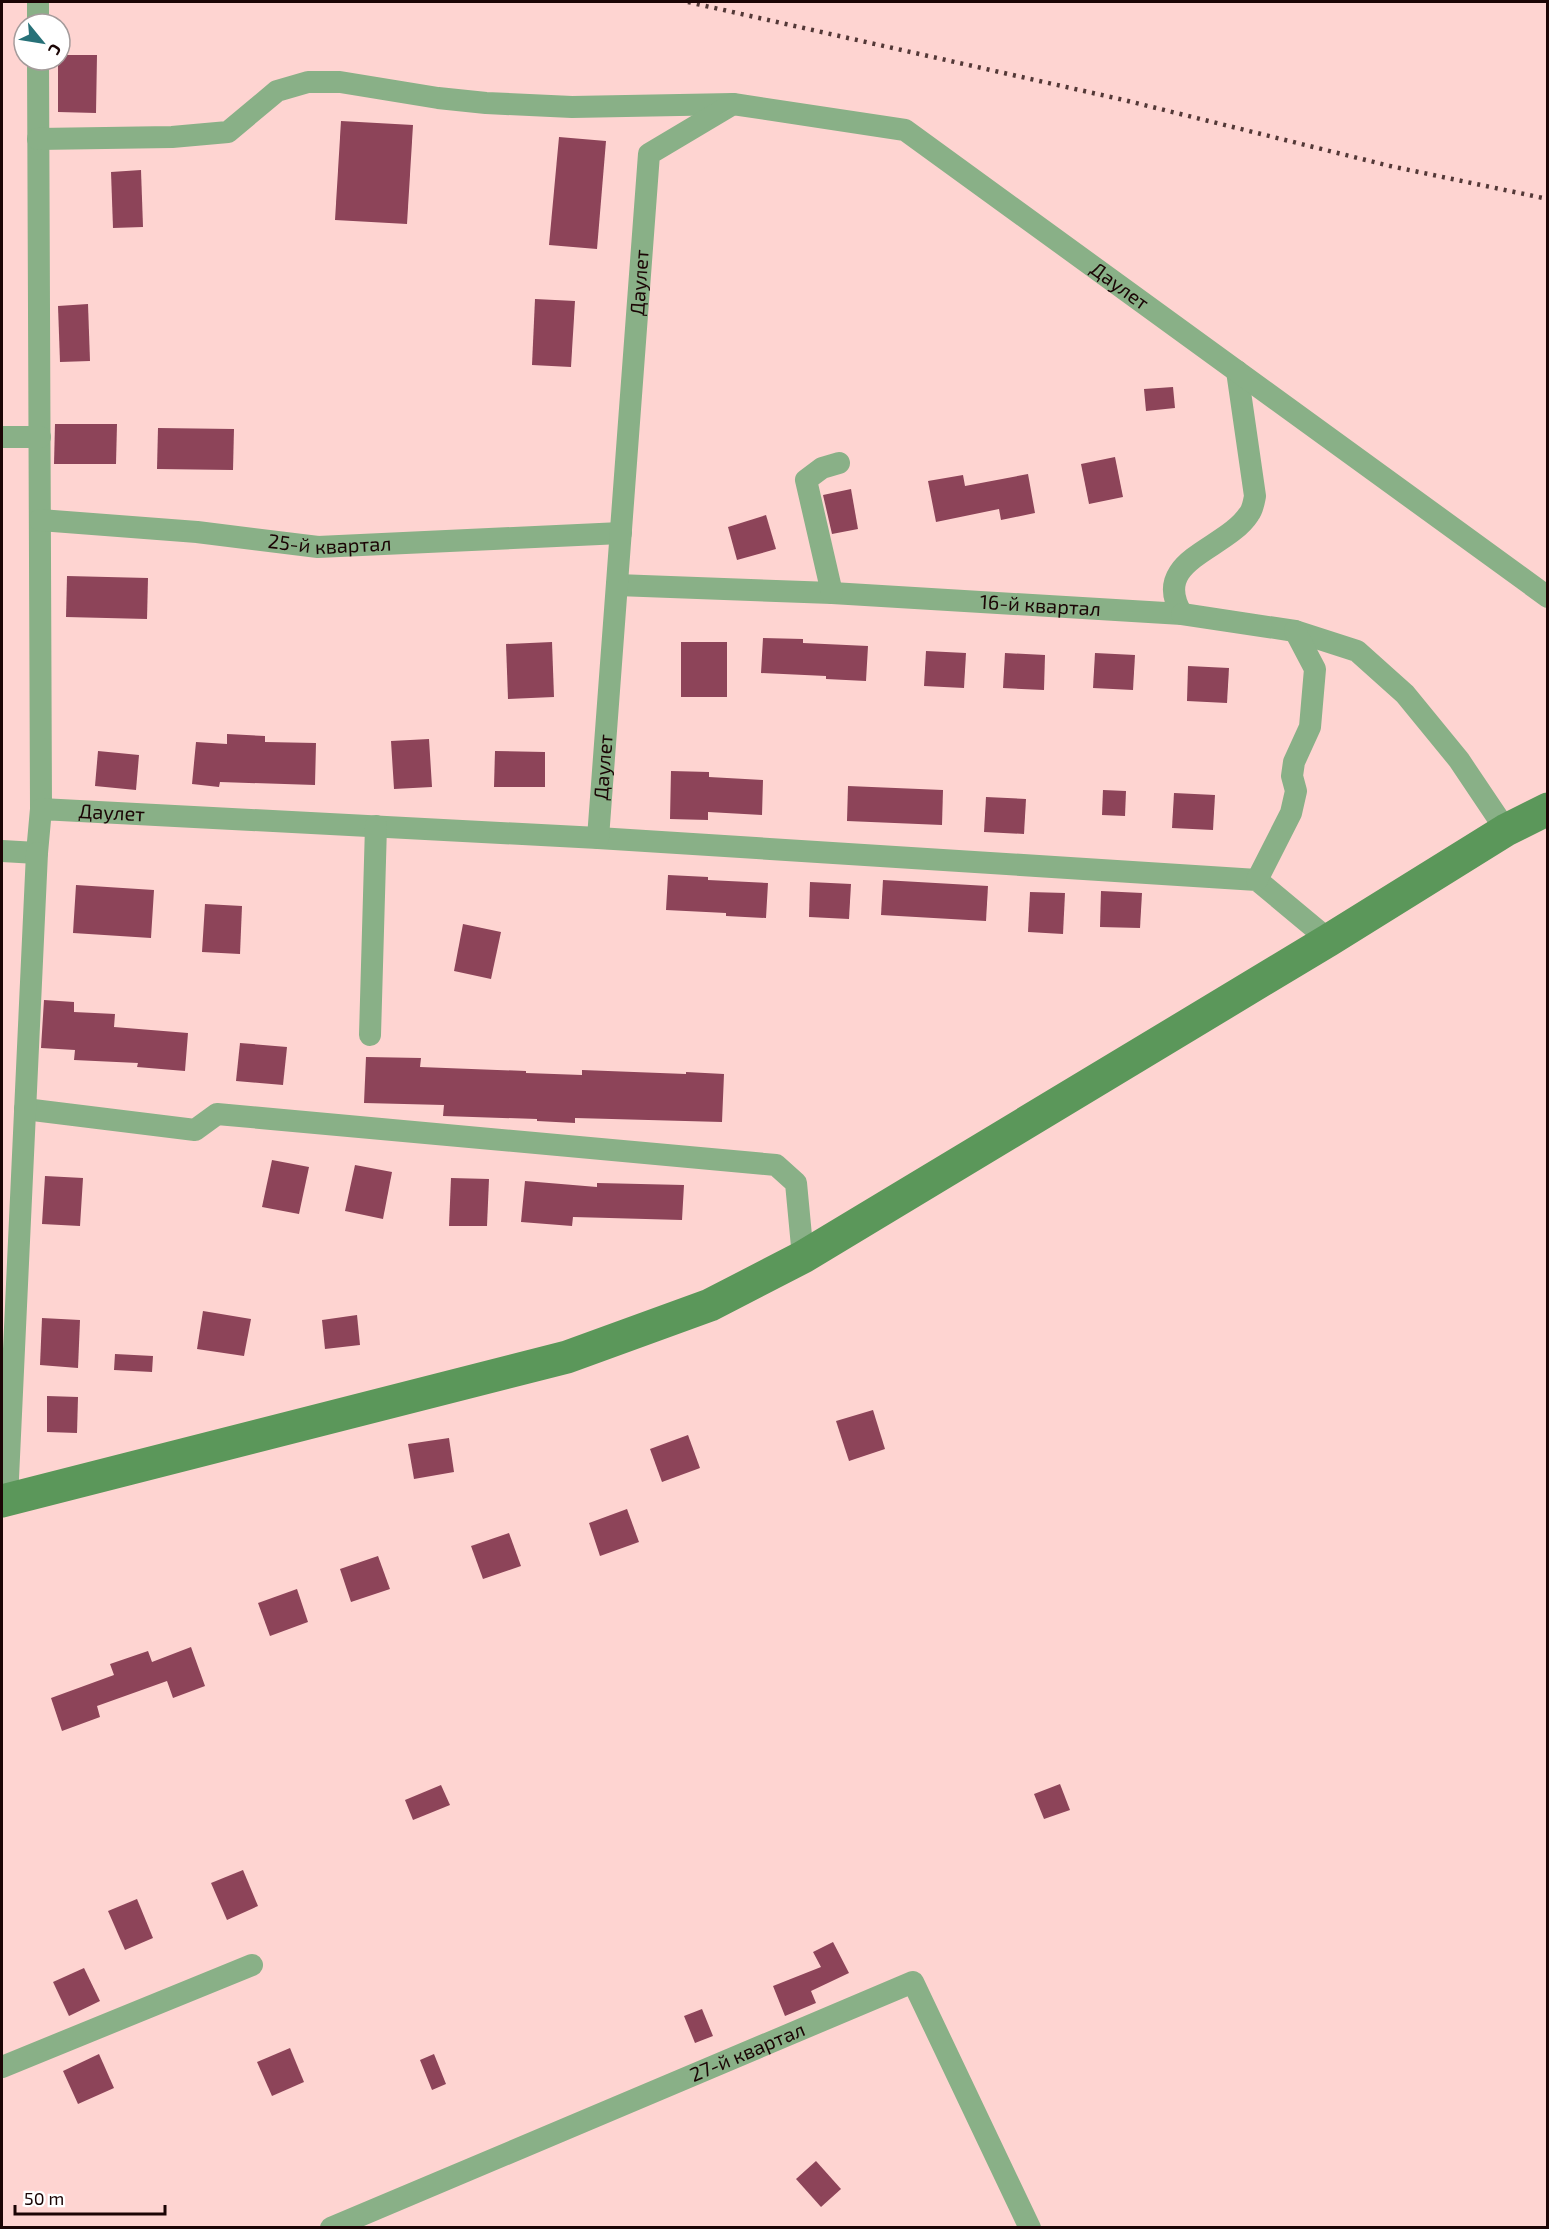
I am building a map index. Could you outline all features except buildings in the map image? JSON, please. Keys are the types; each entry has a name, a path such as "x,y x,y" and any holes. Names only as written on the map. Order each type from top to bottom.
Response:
{"street":[{"path":"38,72 41,809 25,1109 9,1302 4,1500 567,1357 710,1305 803,1257 1329,940 1506,830 1548,808"},
{"path":"38,139 172,137 228,132 277,92 308,81 340,82 438,98 486,103 572,106 733,104"},
{"name":"Даулет","path":"41,809 598,838 649,154 733,104 905,130 1548,597"},
{"path":"1182,614 1175,603 1173,589 1178,571 1236,529 1250,513 1255,496 1237,371"},
{"path":"2,437 40,437"},
{"path":"832,593 806,480 822,468 840,463"},
{"name":"25-й квартал","path":"39,520 197,532 318,547 621,533"},
{"name":"16-й квартал","path":"617,585 832,593 1182,614 1295,631 1357,651 1405,694 1459,760 1506,830"},
{"path":"1257,880 1291,813 1296,791 1292,776 1294,762 1310,727 1315,669 1295,631"},
{"path":"370,1035 376,826"},
{"path":"598,838 1257,880 1329,940"},
{"path":"2,851 37,853"},
{"path":"25,1109 195,1130 217,1114 776,1165 796,1183 803,1257"},
{"path":"2,2067 252,1965"},
{"name":"27-й квартал","path":"331,2228 913,1982 1030,2228"}],"railway":[{"path":"688,2 1124,100 1390,166 1548,199"}]}
